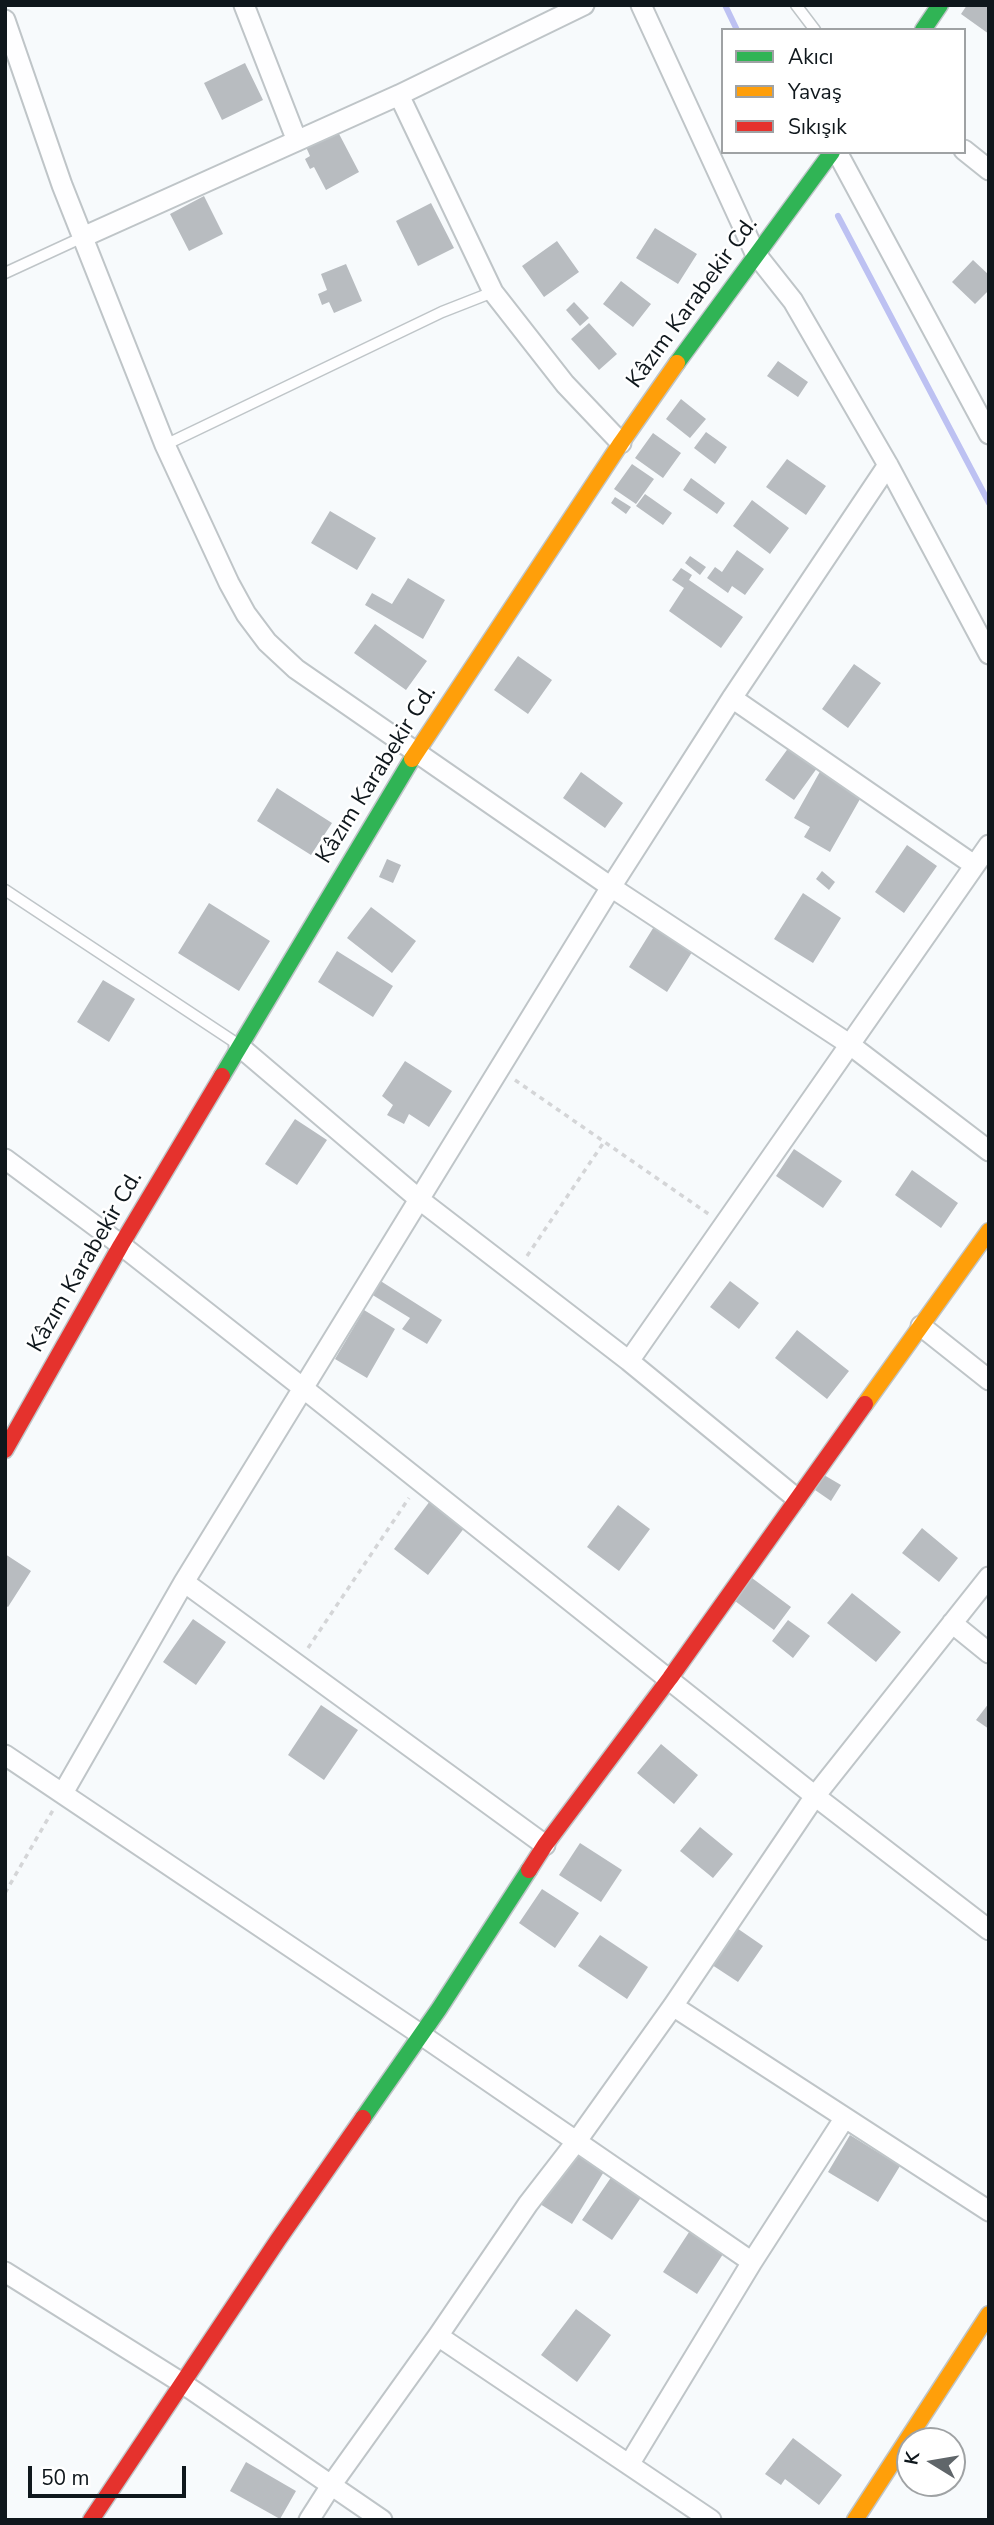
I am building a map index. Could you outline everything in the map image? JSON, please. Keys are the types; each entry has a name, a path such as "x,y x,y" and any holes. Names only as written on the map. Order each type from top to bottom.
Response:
{"street":[{"path":"244,5 297,141"},
{"path":"83,237 399,95 584,5"},
{"path":"641,5 755,253 793,301 888,465 989,654"},
{"path":"924,28 940,5"},
{"path":"5,20 83,237 165,445 229,583 246,614 267,642 296,669 611,887 849,1044 989,1151"},
{"path":"399,95 493,292 565,384 621,443"},
{"path":"966,152 989,170"},
{"name":"Kâzım Karabekir Cd.","path":"5,1450 121,1245 416,752 621,443 755,253 830,154"},
{"path":"839,154 989,434"},
{"path":"63,1793 184,1582 611,887 732,698 888,465"},
{"path":"732,698 974,865"},
{"path":"629,1361 989,845"},
{"path":"239,1046 420,1200 629,1361 796,1498"},
{"path":"5,1159 121,1245 670,1678 815,1796 989,1930"},
{"path":"91,2520 421,2034 545,1845 670,1678 989,1231"},
{"path":"921,1326 989,1380"},
{"path":"309,2520 528,2204 673,2006 815,1796 989,1577"},
{"path":"184,1582 545,1845"},
{"path":"952,1623 989,1653"},
{"path":"5,1755 421,2034 752,2262"},
{"path":"673,2006 989,2211"},
{"path":"631,2463 752,2262 844,2119"},
{"path":"5,2272 182,2383 382,2520"},
{"path":"855,2520 982,2340 989,2314"},
{"path":"438,2336 631,2463 711,2520"}],"lane":[{"path":"796,5 813,28"},
{"path":"5,273 83,237"},
{"path":"165,445 442,312 493,292"},
{"path":"5,890 239,1046"}],"path":[{"path":"499,1069 723,1224"},
{"path":"514,1275 604,1142"},
{"path":"297,1664 419,1482"},
{"path":"5,1894 63,1793"}],"building":[{"path":"967,5 989,5 989,34 961,14"},
{"path":"245,63 263,100 222,120 204,83"},
{"path":"337,130 359,172 326,190 314,167 310,169 305,159 310,156 306,147"},
{"path":"204,196 223,234 189,251 170,214"},
{"path":"431,203 454,248 418,266 396,221"},
{"path":"655,228 697,254 678,284 636,258"},
{"path":"557,241 579,272 544,297 522,266"},
{"path":"973,260 989,275 989,290 975,304 952,282"},
{"path":"346,264 362,301 334,313 329,302 322,305 318,294 327,290 321,274"},
{"path":"621,281 651,304 633,327 603,304"},
{"path":"574,302 589,318 580,326 566,310"},
{"path":"589,323 617,354 599,370 571,339"},
{"path":"778,361 808,382 798,397 767,376"},
{"path":"681,399 706,419 690,438 666,419"},
{"path":"706,432 727,447 715,464 694,448"},
{"path":"653,433 681,453 663,478 635,458"},
{"path":"787,459 826,486 806,515 766,487"},
{"path":"632,464 654,479 636,504 614,489"},
{"path":"691,478 725,503 717,514 683,490"},
{"path":"645,494 672,513 663,525 636,506"},
{"path":"615,497 631,507 626,514 611,503"},
{"path":"752,500 789,528 770,554 733,526"},
{"path":"330,511 376,538 357,570 311,543"},
{"path":"737,550 764,569 745,595 732,586 728,593 707,578 715,567 722,572"},
{"path":"690,556 706,567 700,575 685,563"},
{"path":"681,568 692,575 689,580 743,617 721,648 669,611 684,588 672,580"},
{"path":"408,578 445,600 423,639 365,605 372,593 392,604"},
{"path":"375,624 427,661 406,690 354,653"},
{"path":"518,656 552,680 528,714 494,690"},
{"path":"854,664 881,683 848,728 822,709"},
{"path":"792,743 820,764 794,800 765,780"},
{"path":"822,768 864,792 830,852 804,837 810,827 794,818"},
{"path":"581,772 623,803 605,828 563,798"},
{"path":"277,788 332,823 311,855 257,821"},
{"path":"907,845 937,866 904,913 875,892"},
{"path":"387,859 401,865 393,883 379,877"},
{"path":"822,871 835,882 829,890 816,879"},
{"path":"803,893 841,918 813,963 774,939"},
{"path":"209,903 270,941 239,991 178,953"},
{"path":"371,907 416,941 392,973 347,938"},
{"path":"655,925 694,949 667,992 629,967"},
{"path":"337,951 393,986 373,1017 318,982"},
{"path":"103,980 135,999 109,1042 77,1022"},
{"path":"405,1061 452,1091 429,1127 409,1114 404,1124 387,1115 393,1105 382,1096"},
{"path":"295,1119 327,1140 297,1185 265,1164"},
{"path":"794,1149 842,1181 823,1208 776,1176"},
{"path":"912,1170 958,1203 941,1228 895,1195"},
{"path":"379,1280 442,1320 427,1344 402,1329 410,1318 371,1294"},
{"path":"730,1281 759,1303 739,1329 710,1307"},
{"path":"364,1310 395,1329 367,1378 335,1359"},
{"path":"797,1330 849,1371 827,1399 775,1358"},
{"path":"824,1475 841,1485 831,1501 815,1490"},
{"path":"430,1501 465,1527 428,1575 394,1549"},
{"path":"618,1505 650,1529 619,1571 587,1547"},
{"path":"922,1528 958,1558 939,1582 902,1553"},
{"path":"5,1554 31,1571 8,1607 5,1605"},
{"path":"752,1578 791,1607 774,1630 735,1601"},
{"path":"852,1593 901,1632 876,1662 827,1623"},
{"path":"193,1619 226,1642 196,1685 163,1662"},
{"path":"788,1620 810,1636 793,1658 772,1641"},
{"path":"989,1703 989,1729 976,1720"},
{"path":"321,1705 358,1730 324,1780 288,1755"},
{"path":"661,1744 698,1775 674,1804 637,1773"},
{"path":"700,1827 733,1854 713,1878 680,1851"},
{"path":"580,1843 622,1870 601,1902 559,1875"},
{"path":"542,1889 579,1913 555,1948 519,1923"},
{"path":"731,1924 763,1946 738,1982 706,1961"},
{"path":"600,1935 648,1967 627,1999 578,1966"},
{"path":"850,2135 900,2166 878,2202 828,2172"},
{"path":"574,2151 605,2170 572,2224 540,2204"},
{"path":"612,2176 642,2196 612,2240 582,2220"},
{"path":"693,2226 727,2248 697,2294 663,2272"},
{"path":"576,2309 611,2335 577,2382 541,2355"},
{"path":"793,2438 842,2475 819,2505 785,2479 781,2485 765,2474"},
{"path":"246,2462 296,2491 280,2519 230,2491"}],"waterway":[{"path":"725,5 736,28"},
{"path":"838,216 989,503"}],"traffic: fast":[{"path":"924,28 940,5"},
{"path":"677,363 831,154"},
{"path":"222,1076 412,759"},
{"path":"363,2118 439,2009 529,1870"}],"traffic: slow":[{"path":"412,759 677,363"},
{"path":"865,1404 989,1231"},
{"path":"855,2520 989,2314"}],"traffic: jam":[{"path":"5,1450 121,1245 222,1076"},
{"path":"529,1870 865,1404"},
{"path":"91,2520 363,2118"}]}
